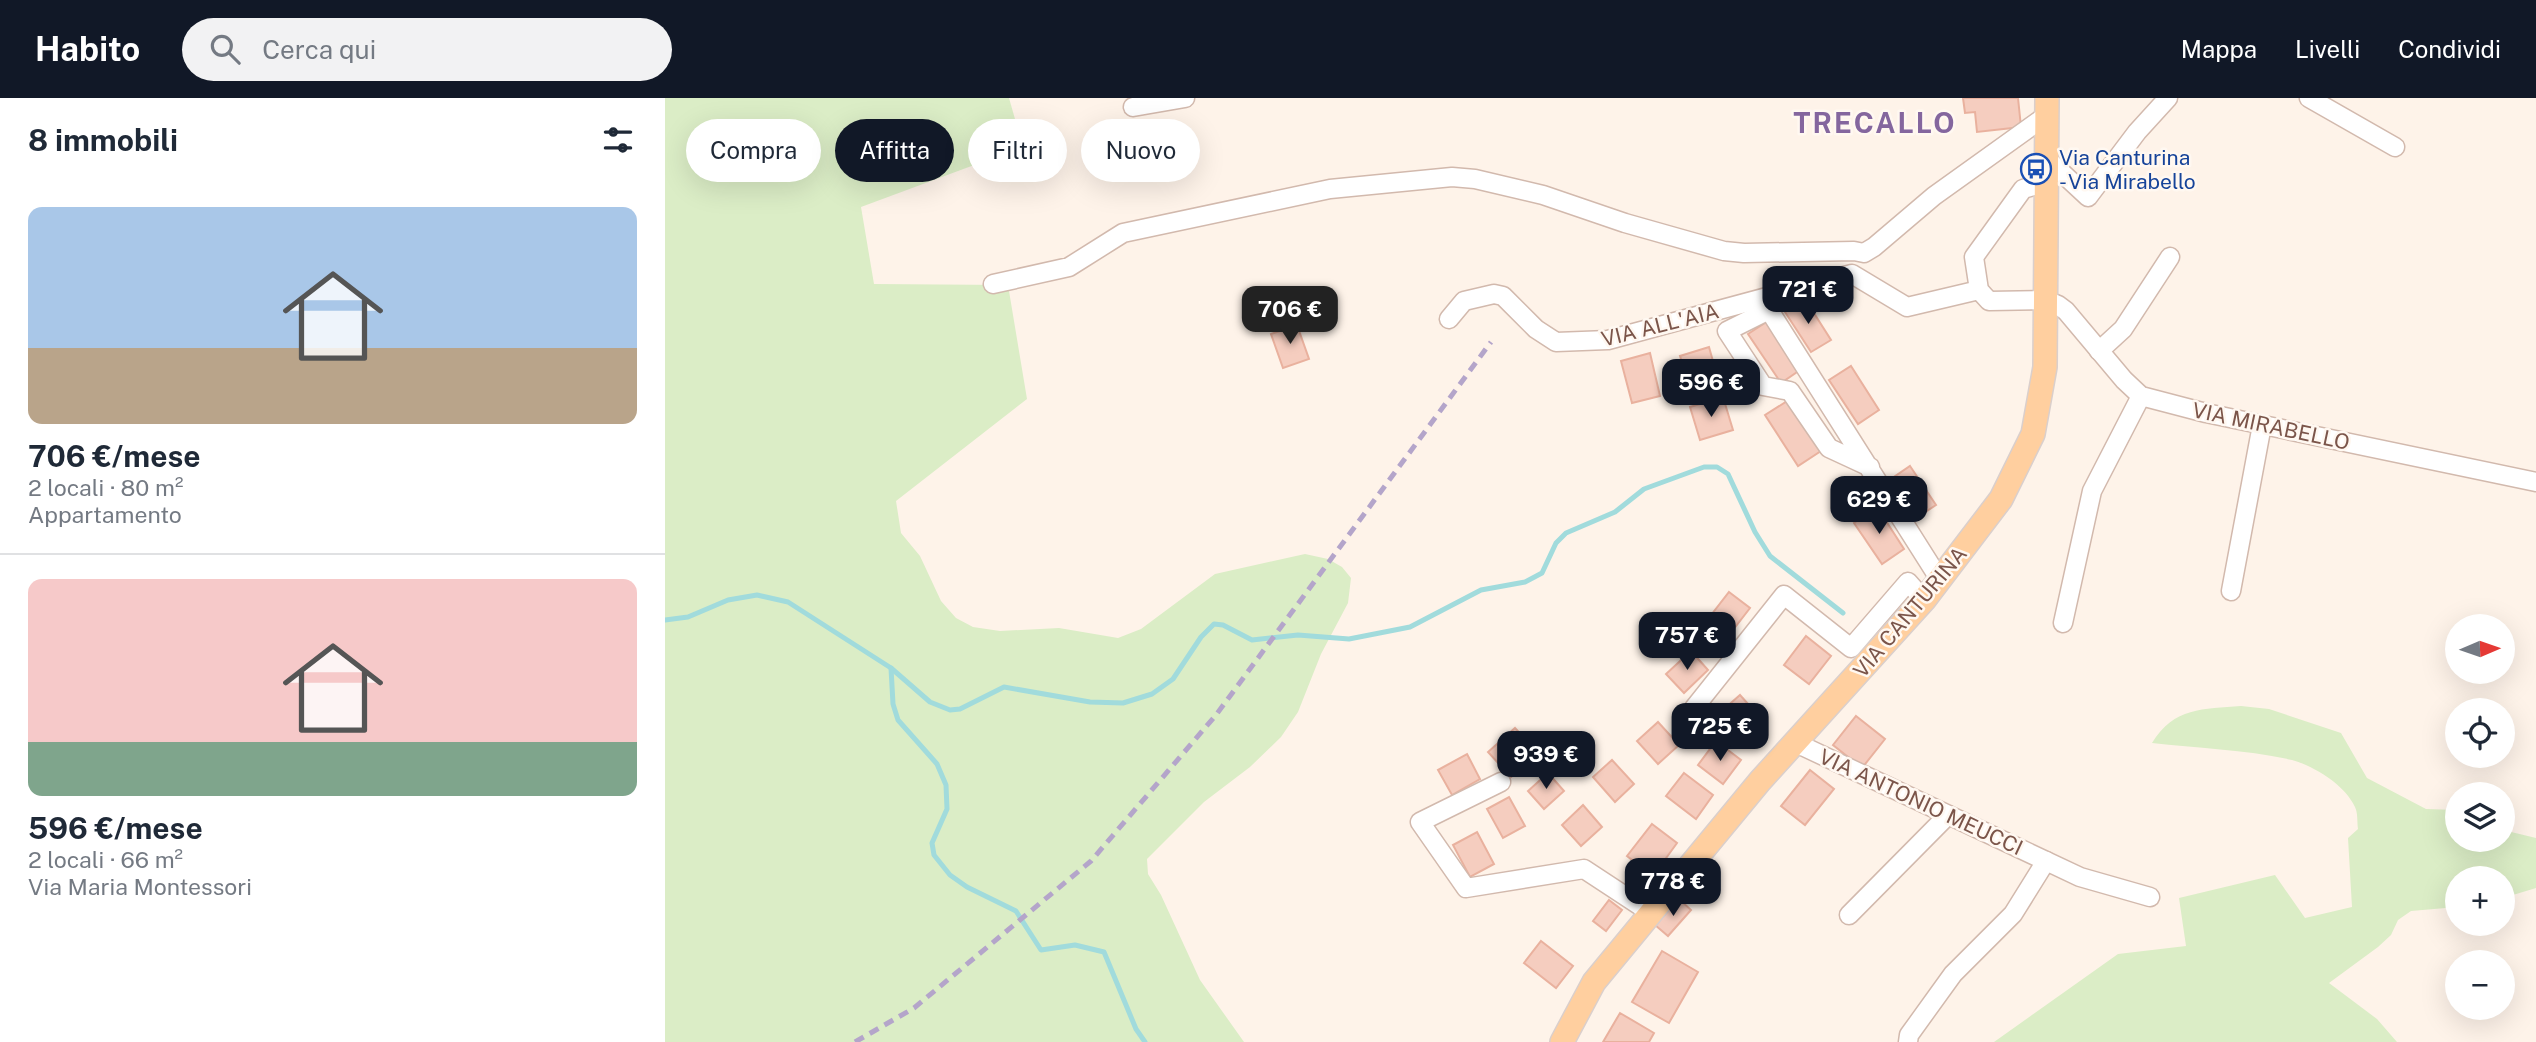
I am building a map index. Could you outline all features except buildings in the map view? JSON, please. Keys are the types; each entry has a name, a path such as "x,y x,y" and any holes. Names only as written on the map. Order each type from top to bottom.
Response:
{"main road":[{"name":"VIA CANTURINA","path":"1570,1036 1594,982 1760,781 1924,600 2001,499 2033,434 2045,367 2047,107"}],"street":[{"path":"1133,107 1185,98"},
{"path":"2046,158 2088,197 2137,132 2168,98"},
{"path":"2309,98 2395,147"},
{"path":"993,284 1069,267 1123,233 1330,189 1452,177 1475,179 1543,195 1625,223 1724,251 1864,253 2047,107"},
{"path":"2047,182 2024,189 1974,257 1979,290 1989,301 2046,300 2066,311 2124,380 2141,396 2092,491 2063,623"},
{"path":"2099,351 2123,329 2170,257"},
{"name":"VIA ALL'AIA","path":"1449,319 1464,301 1495,294 1503,296 1536,329 1556,342 1594,341 1619,337 1851,274 1907,307 1979,290"},
{"path":"1870,467 1829,448 1790,391 1763,386 1727,331 1769,310 1870,467 1940,580"},
{"name":"VIA MIRABELLO","path":"2141,396 2262,425 2536,482"},
{"path":"2231,591 2262,425"},
{"path":"1694,708 1784,595 1850,648 1908,582 1924,600"},
{"name":"VIA ANTONIO MEUCCI","path":"1796,743 2080,877 2150,897"},
{"path":"1501,782 1420,822 1466,888 1584,869 1651,913"},
{"path":"1849,915 1948,815"},
{"name":"VIA ANTONIO MEUCCI","path":"1908,1042 1909,1035 1953,974 2013,914 2046,861"}],"green space":[{"path":"665,98 1009,98 1015,119 968,119 968,167 954,173 954,119 835,119 835,182 928,182 861,207 874,284 1008,285 1027,399 896,501 901,533 920,556 941,601 956,618 973,627 1000,631 1059,628 1118,638 1141,629 1215,574 1305,554 1328,559 1342,567 1351,578 1348,603 1321,654 1298,712 1281,737 1250,767 1204,802 1147,859 1148,874 1161,895 1200,980 1244,1042 665,1042"},
{"path":"2241,706 2269,709 2341,733 2367,778 2426,809 2445,810 2445,852 2515,852 2515,833 2536,838 2536,888 2515,894 2515,866 2445,866 2445,908 2411,911 2398,920 2391,935 2378,947 2329,983 2377,1019 2397,1042 1994,1042 2118,954 2186,946 2179,898 2275,875 2305,918 2352,907 2348,838 2358,829 2355,807 2344,791 2319,772 2292,760 2152,743 2170,722 2180,716 2202,710"}],"waterway":[{"path":"665,620 688,617 728,600 757,595 788,602 891,668 930,702 950,710 960,709 1004,687 1090,702 1123,703 1152,694 1173,679 1201,637 1214,624 1223,625 1252,640 1298,635 1349,639 1410,627 1481,590 1525,582 1542,573 1556,543 1566,533 1615,512 1644,489 1704,467 1717,467 1728,474 1755,532 1770,556 1843,613"},
{"path":"891,668 893,704 898,720 937,764 946,785 947,809 932,843 934,855 950,875 967,887 1016,911 1041,950 1075,945 1104,952 1136,1029 1145,1042"}],"railway":[{"path":"855,1042 914,1008 1091,861 1216,715 1491,342"}],"place":[{"name":"Via Canturina - Via Mirabello","path":"2036,169"}],"district":[{"name":"TRECALLO","path":"1875,122"}]}
